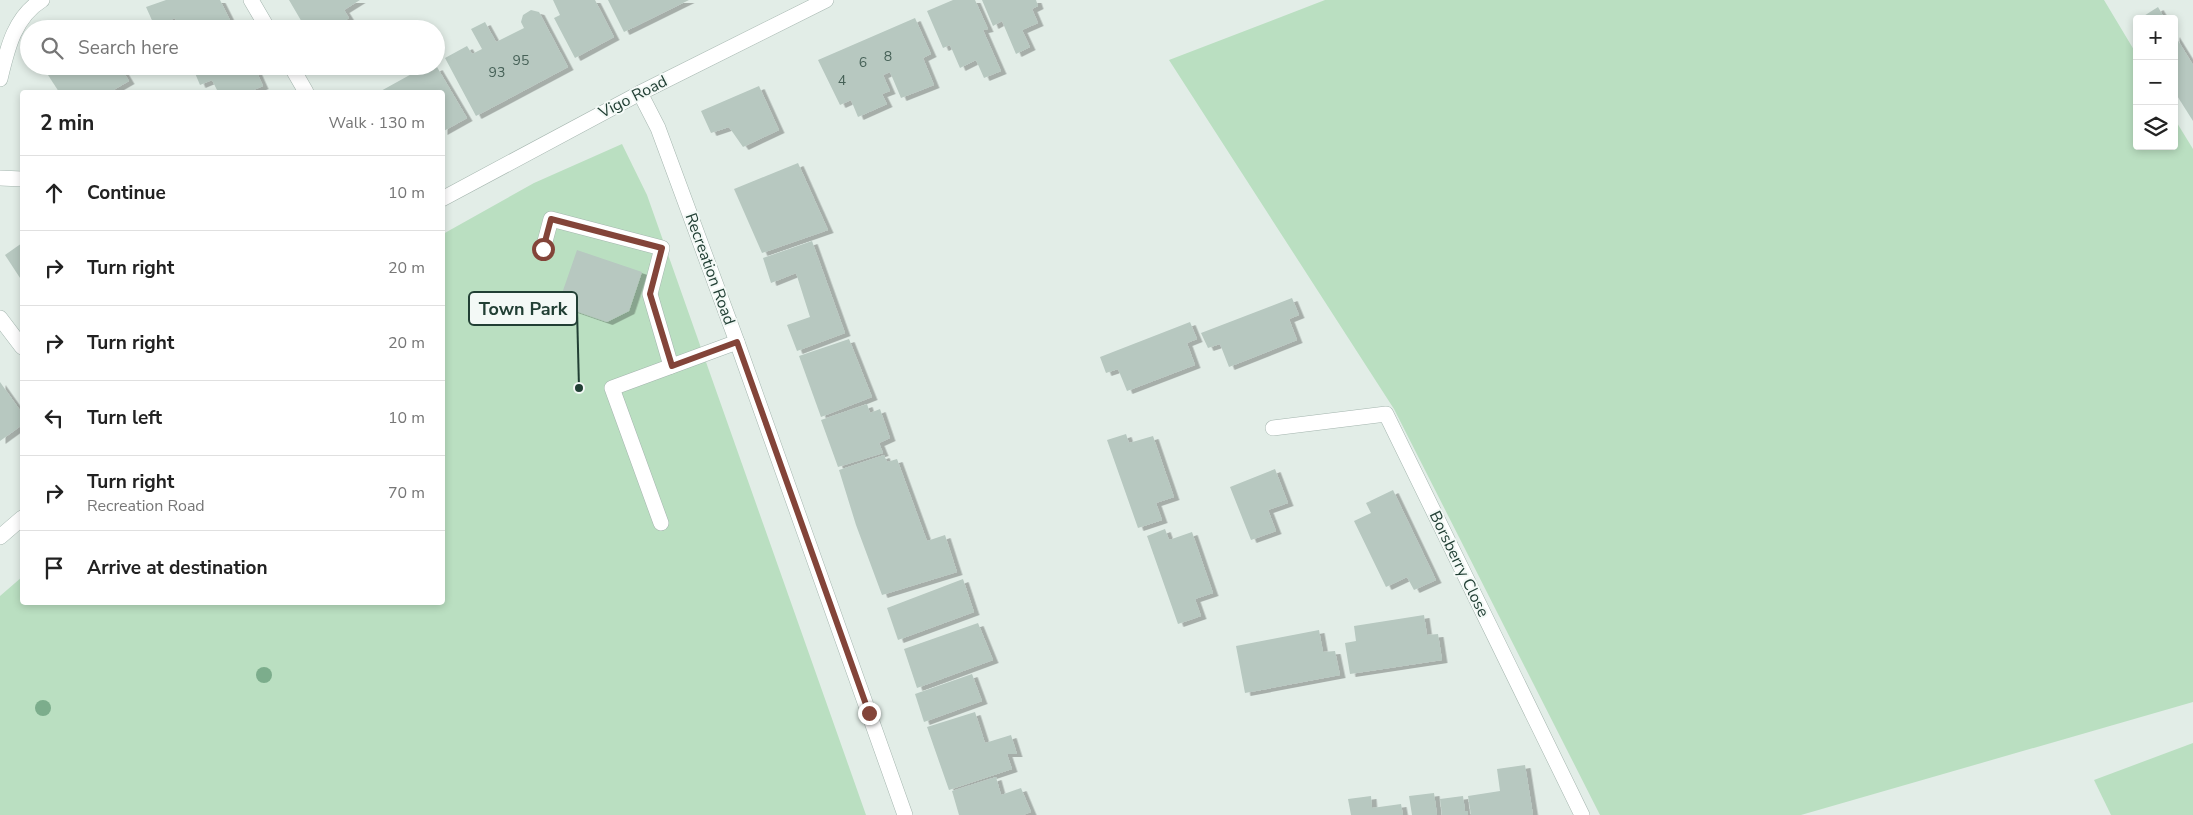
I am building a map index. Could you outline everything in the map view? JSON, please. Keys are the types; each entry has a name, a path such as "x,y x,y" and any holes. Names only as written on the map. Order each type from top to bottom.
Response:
{"street":[{"path":"21,20 42,0"},
{"path":"252,0 263,20"},
{"name":"Vigo Road","path":"445,197 640,92 826,0"},
{"path":"0,79 10,41 20,23"},
{"path":"296,75 305,90"},
{"name":"Recreation Road","path":"640,92 658,128 737,342 905,815"},
{"path":"0,178 20,179"},
{"path":"543,249 551,219 662,248 650,294 672,366"},
{"path":"0,318 20,344"},
{"path":"661,523 612,388 737,342"},
{"name":"Borsberry Close","path":"1273,428 1386,414 1582,815"},
{"path":"0,537 20,520"}],"green space":[{"path":"1325,0 2104,0 2133,48 2133,150 2178,150 2178,125 2193,149 2193,702 1801,815 1600,815 1394,409 1169,60"},
{"path":"622,144 647,195 866,815 0,815 0,596 20,579 20,605 445,605 445,233 534,183"},
{"path":"2193,743 2193,815 2111,815 2094,780"}],"building":[{"path":"166,0 220,0 230,20 176,20 175,18 171,20 152,20 146,7"},
{"path":"289,0 360,0 344,10 349,18 346,20 301,20"},
{"path":"553,0 595,0 614,37 575,58 554,18 560,15"},
{"path":"608,0 689,0 624,32"},
{"path":"953,0 975,0 988,29 983,30 1001,71 984,78 976,60 960,68 950,45 943,48 927,11"},
{"path":"982,0 1036,0 1038,6 1032,9 1038,23 1022,30 1030,47 1016,54 1002,21 993,26"},
{"path":"2158,7 2163,15 2145,15"},
{"path":"531,10 539,12 568,67 476,116 445,58 467,46 472,54 482,49 471,29 485,22 496,42 524,28 521,22 523,15"},
{"path":"915,18 931,54 923,58 934,85 901,98 890,72 883,75 890,91 882,94 887,104 858,117 851,100 840,105 818,60"},
{"path":"2178,41 2193,65 2193,121 2178,97"},
{"path":"48,75 125,75 129,81 113,90 58,90"},
{"path":"196,75 258,75 263,86 254,90 217,90 212,80 200,85"},
{"path":"410,75 442,75 467,118 445,130 445,90 383,90"},
{"path":"759,86 779,130 743,147 729,127 711,133 701,111"},
{"path":"798,163 828,230 762,253 734,189"},
{"path":"812,241 845,333 797,351 787,325 810,317 796,273 771,283 763,258"},
{"path":"20,244 20,278 5,255"},
{"path":"577,250 642,272 629,311 607,322 558,305"},
{"path":"1292,298 1299,315 1289,319 1297,340 1229,367 1220,344 1208,348 1201,333"},
{"path":"1190,322 1197,339 1187,343 1195,365 1127,391 1118,369 1106,373 1100,357"},
{"path":"849,339 872,397 821,417 799,356"},
{"path":"0,382 20,410 20,426 0,441"},
{"path":"867,404 870,413 880,409 890,438 879,443 883,453 838,467 821,420"},
{"path":"1126,434 1129,443 1153,436 1174,497 1156,503 1162,520 1138,528 1107,440"},
{"path":"884,455 887,462 897,459 927,541 945,535 957,572 882,595 856,525 839,470"},
{"path":"1275,469 1288,503 1268,510 1276,531 1251,540 1230,487"},
{"path":"1393,490 1436,580 1414,590 1407,577 1386,587 1354,521 1371,513 1366,503"},
{"path":"1165,529 1169,540 1192,532 1213,593 1195,599 1201,616 1178,624 1147,536"},
{"path":"963,579 974,612 898,640 887,608"},
{"path":"1424,615 1427,635 1438,634 1442,660 1350,674 1345,643 1356,641 1354,626"},
{"path":"978,623 993,660 917,688 904,649"},
{"path":"1319,630 1323,652 1335,651 1340,675 1245,693 1236,646"},
{"path":"972,674 982,701 924,722 915,694"},
{"path":"975,712 985,743 1011,735 1017,754 1007,754 1012,769 949,790 927,727"},
{"path":"1525,765 1533,815 1471,815 1468,796 1500,791 1497,769"},
{"path":"996,777 1001,795 1021,788 1031,812 1023,815 959,815 952,791"},
{"path":"1434,793 1437,815 1412,815 1409,796"},
{"path":"1371,796 1372,808 1401,804 1403,815 1351,815 1348,799"},
{"path":"1463,796 1465,811 1468,811 1468,815 1442,815 1440,799"}],"place":[{"name":"Town Park","path":"579,388"}],"route":[{"path":"543,249 551,219 662,248 650,294 672,366 737,342 869,713"}]}
